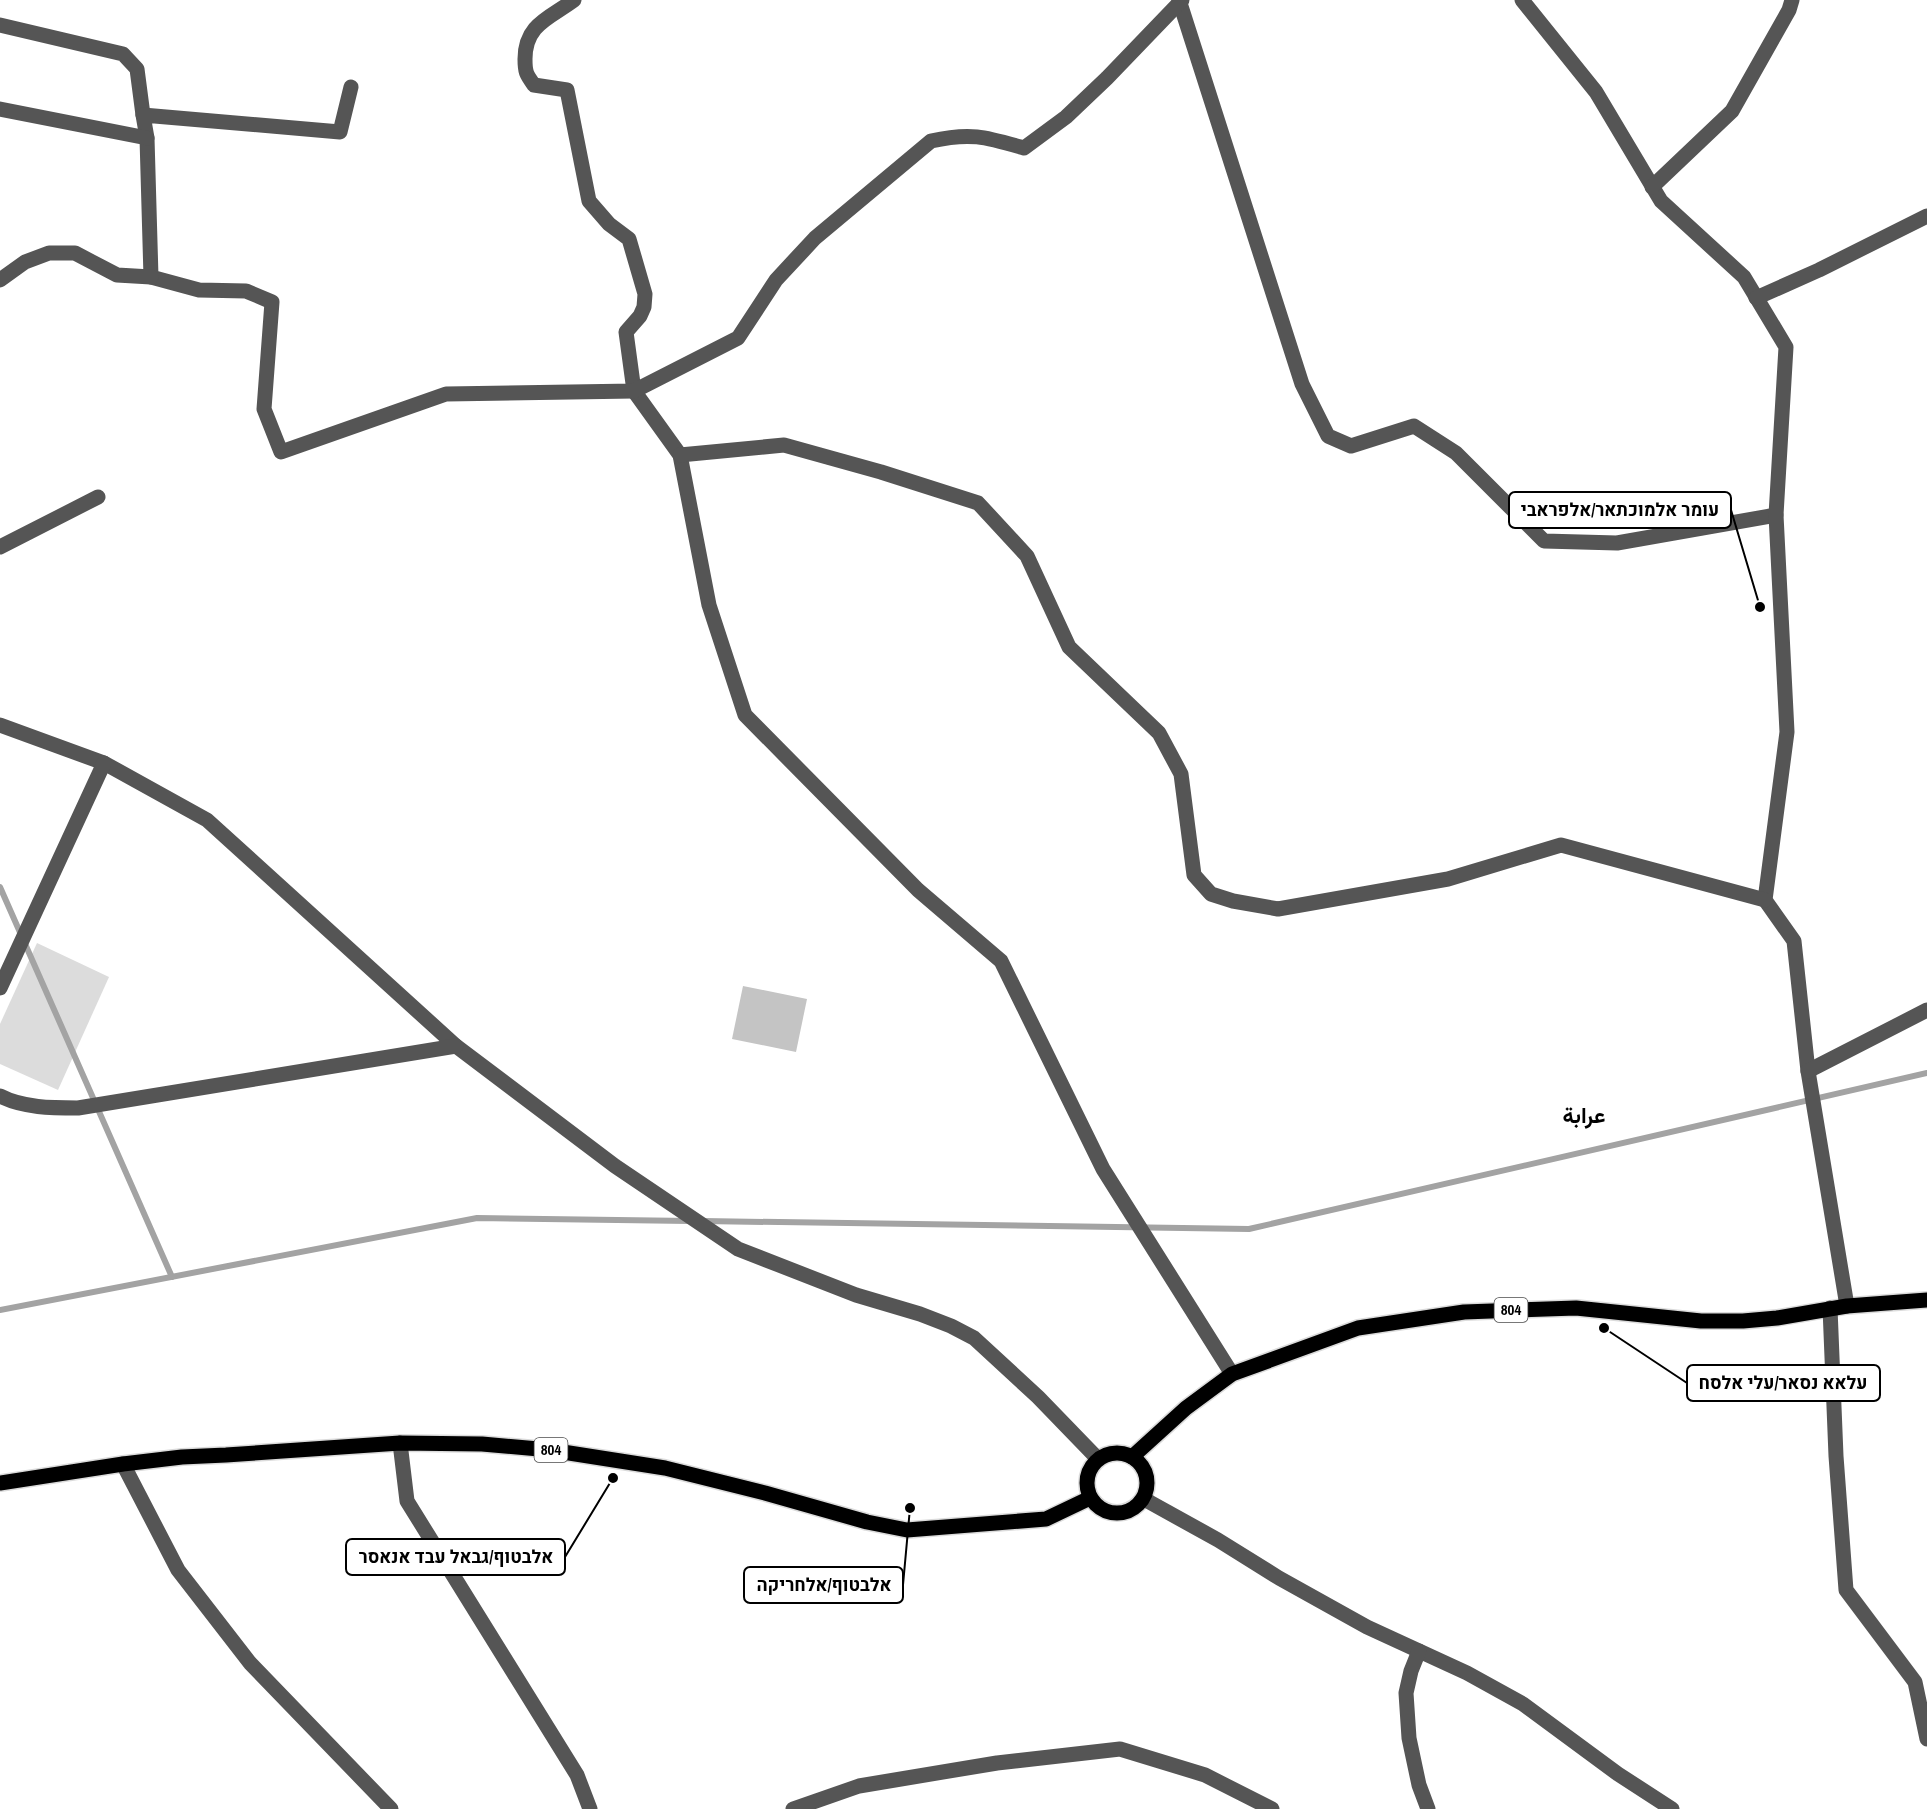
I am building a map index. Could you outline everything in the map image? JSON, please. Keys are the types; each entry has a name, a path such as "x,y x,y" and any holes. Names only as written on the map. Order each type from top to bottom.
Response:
{"main road":[{"name":"804","path":"1132,1457 1186,1408 1232,1374 1358,1328 1464,1312 1576,1308 1701,1320 1743,1321 1777,1318 1847,1306 1927,1300"},
{"name":"804","path":"0,1483 182,1457 400,1443 482,1444 550,1450 665,1467 867,1522 907,1530 1046,1519 1090,1498"},
{"path":"1115,1453 1132,1457 1145,1471 1147,1480 1143,1499 1130,1511 1121,1514 1103,1511 1090,1498 1086,1482 1092,1465 1098,1459 1115,1453"}],"street":[{"path":"574,0 542,21 529,34 525,48 525,73 534,85 567,90 589,201 609,224 629,239 645,294 644,307 626,332 634,391 680,455 709,605 745,715 918,890 1001,961 1103,1169 1232,1374"},
{"path":"1522,0 1596,92 1661,201 1744,277 1786,347 1776,515 1787,732 1765,900"},
{"path":"1652,187 1732,111 1789,10 1792,0"},
{"path":"0,280 25,262 49,253 75,254 117,275 151,277 199,290 246,291 272,302 264,409 281,452 446,394 634,391 738,338 776,280 815,238 931,141 955,135 982,136 1024,148 1066,117 1107,78 1180,1 1302,384 1328,436 1351,446 1414,426 1456,453 1544,541 1617,543 1776,515"},
{"path":"0,25 123,54 137,69 147,138 151,277"},
{"path":"143,115 340,132 351,87"},
{"path":"0,109 147,138"},
{"path":"1756,298 1819,270 1927,216"},
{"path":"680,455 784,445 881,472 978,503 1027,556 1069,647 1159,734 1181,774 1194,875 1211,894 1233,901 1278,909 1448,879 1561,845 1765,900 1794,941 1808,1071 1847,1306"},
{"path":"0,547 98,497"},
{"path":"0,725 104,763 207,820 456,1046 615,1166 738,1249 856,1295 920,1314 974,1338 1038,1396 1098,1459"},
{"path":"0,988 104,763"},
{"path":"1808,1071 1927,1010"},
{"path":"0,1096 41,1107 78,1108 456,1046"},
{"path":"1830,1308 1836,1456 1846,1590 1915,1682 1927,1739"},
{"path":"400,1443 407,1501 578,1775 590,1809"},
{"path":"123,1464 178,1570 250,1663 391,1809"},
{"path":"1143,1499 1218,1540 1337,1611 1523,1704 1618,1774 1672,1809"},
{"path":"1419,1651 1406,1693 1409,1738 1419,1785 1428,1809"},
{"path":"793,1809 859,1786 997,1763 1120,1749 1205,1775 1267,1808"}],"shaded area":[{"path":"37,943 109,977 58,1090 0,1064 0,1024"}],"building":[{"path":"743,986 807,999 796,1052 732,1039"}],"waterway":[{"path":"0,887 172,1277"},
{"path":"703,1221 1249,1229 1927,1073"},
{"path":"0,1310 477,1218 690,1221"}],"place":[{"name":"עומר אלמוכתאר/אלפראבי","path":"1760,607"},
{"name":"עלאא נסאר/עלי אלסח","path":"1604,1328"},
{"name":"אלבטוף/גבאל עבד אנאסר","path":"613,1478"},
{"name":"אלבטוף/אלחריקה","path":"910,1508"}],"district":[{"name":"عرابة","path":"1584,1115"}]}
